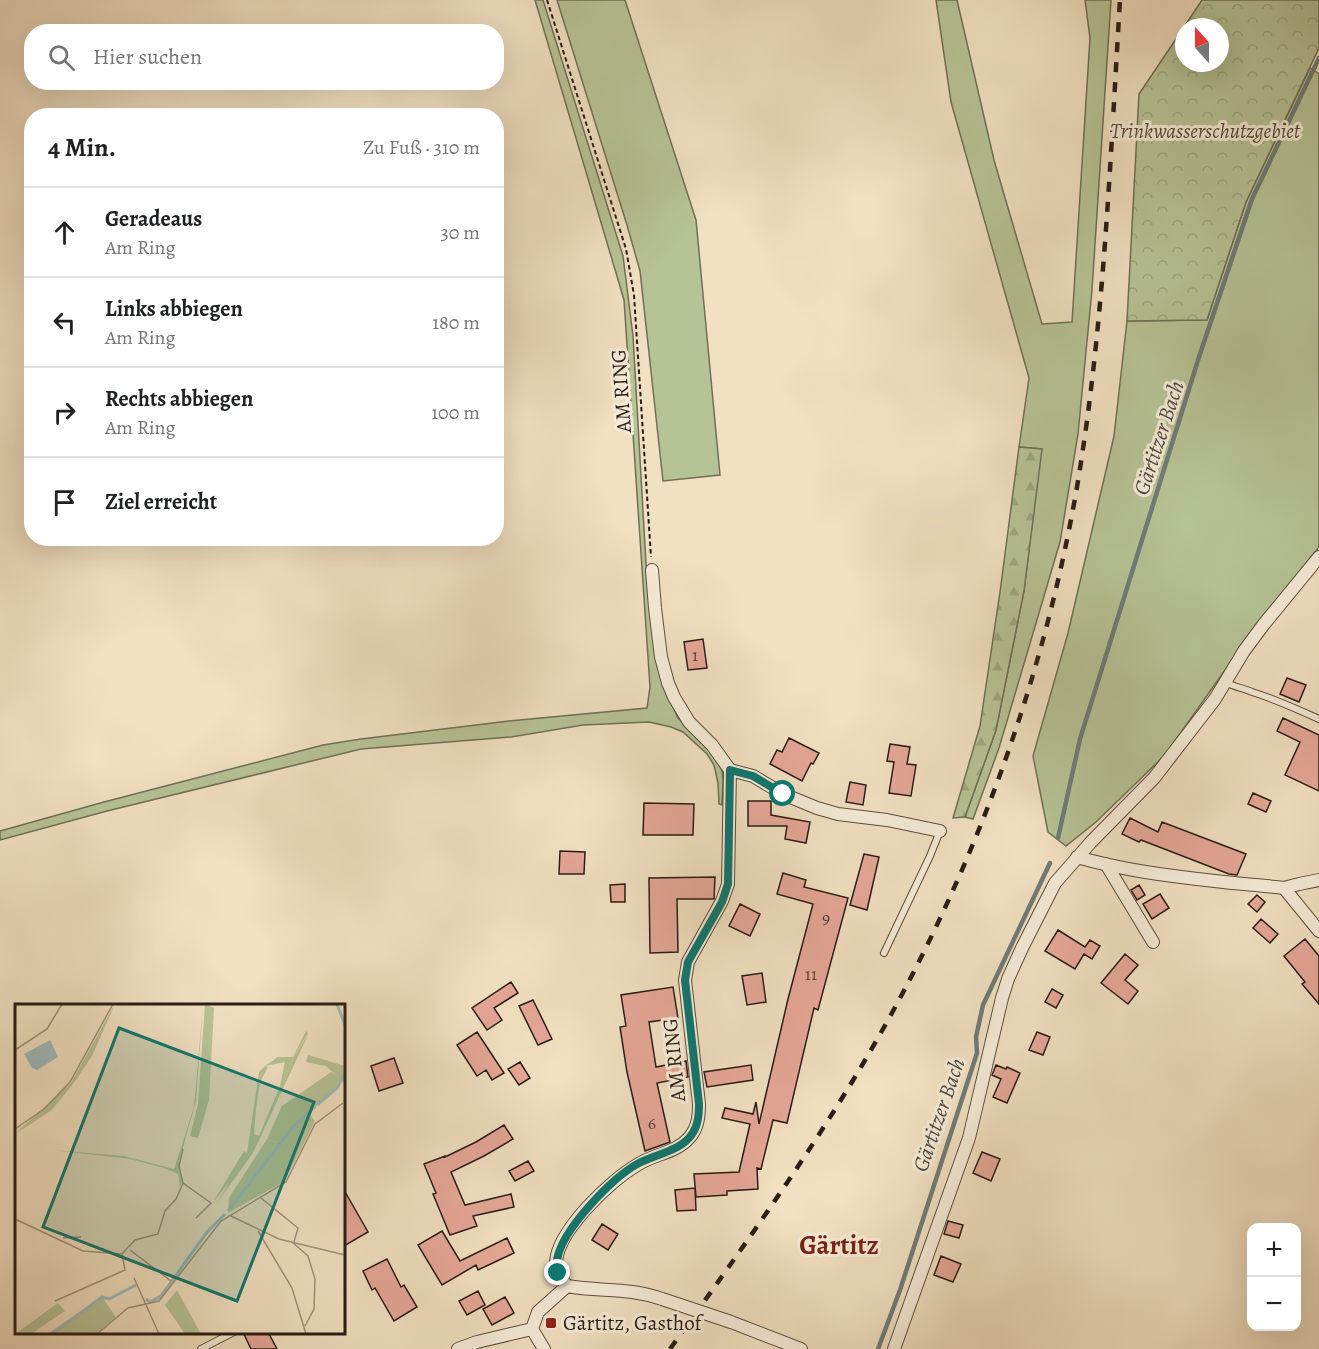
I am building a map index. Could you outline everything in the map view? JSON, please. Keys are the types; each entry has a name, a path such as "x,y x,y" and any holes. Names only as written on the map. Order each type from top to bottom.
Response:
{"street":[{"path":"894,1349 969,1138 1008,979 1055,883 1077,857 1154,778 1215,699 1244,651 1264,624 1319,557"},
{"path":"652,570 661,657 668,683 689,722 712,745 730,770 753,776 783,794 817,808 838,814 887,820 940,831"},
{"name":"AM RING","path":"567,1286 558,1273 556,1262 559,1250 578,1218 623,1174 639,1163 675,1149 688,1139 699,1118 685,980 688,962 722,902 728,884 730,770"},
{"path":"1077,857 1161,874 1284,888 1319,880"},
{"path":"1106,864 1153,942"},
{"path":"1284,888 1319,931"},
{"path":"532,1329 538,1312 567,1286 621,1290 662,1299 801,1349"},
{"path":"458,1349 477,1342 532,1329"},
{"path":"532,1329 544,1349"}],"lane":[{"path":"1225,682 1319,719"},
{"path":"884,953 940,831"},
{"path":"201,1349 230,1334"}],"path":[{"name":"AM RING","path":"547,0 626,249 633,295 652,570"}],"green space":[{"path":"535,0 543,0 623,256 633,336 646,564 657,656 668,696 678,718 710,750 722,770 722,805 719,804 714,765 707,754 683,732 649,722 583,725 511,737 361,749 107,811 0,840 0,831 323,745 509,721 647,708 650,687 624,300"},
{"path":"557,0 625,0 696,220 720,475 663,481 640,271"},
{"path":"936,0 957,0 994,160 1042,324 1072,322 1090,38 1085,0 1111,0 1092,290 1078,434 1060,542 999,748 973,819 965,817 996,730 1024,591 1041,449 1019,447 1029,378 951,102"},
{"name":"Trinkwasserschutzgebiet","path":"1202,0 1319,0 1319,48 1246,202 1207,320 1127,321 1139,94 1175,40 1175,72 1229,72 1229,18 1190,18"},
{"path":"1310,68 1319,74 1319,547 1242,646 1165,755 1096,822 1066,846 1048,832 1033,756 1068,633 1114,436 1127,321 1207,320 1246,202"},
{"path":"1019,447 1042,449 1024,591 996,730 965,817 953,818 980,726"}],"building":[{"path":"703,639 707,668 688,670 684,642"},
{"path":"1287,678 1306,685 1299,702 1280,694"},
{"path":"1283,718 1319,735 1319,791 1285,775 1300,742 1277,731"},
{"path":"789,738 819,753 802,781 770,764 777,750 782,752"},
{"path":"890,744 910,747 907,764 916,765 911,796 889,793 894,762 887,761"},
{"path":"850,782 866,785 863,805 846,802"},
{"path":"1253,793 1271,801 1266,812 1248,804"},
{"path":"748,801 771,801 771,815 810,822 806,843 785,839 787,826 748,826"},
{"path":"644,803 694,804 693,835 643,835"},
{"path":"1130,818 1158,832 1162,822 1246,854 1237,875 1229,874 1122,834"},
{"path":"560,851 585,852 584,874 559,874"},
{"path":"864,854 879,857 867,910 850,905"},
{"path":"783,873 806,880 804,887 848,898 818,1010 814,1008 787,1123 773,1120 761,1169 757,1168 758,1189 727,1191 727,1195 696,1197 694,1174 739,1172 750,1124 722,1118 725,1108 753,1114 756,1102 759,1124 813,904 777,894"},
{"path":"715,877 714,899 677,899 678,952 650,953 649,878"},
{"path":"625,884 625,902 611,902 610,885"},
{"path":"1139,885 1145,895 1137,900 1131,890"},
{"path":"1160,894 1169,908 1152,919 1143,904"},
{"path":"1257,895 1265,902 1257,912 1248,904"},
{"path":"740,904 760,914 750,936 729,926"},
{"path":"1261,919 1278,934 1270,943 1253,928"},
{"path":"1058,930 1085,947 1090,940 1100,946 1092,959 1084,954 1075,969 1045,951"},
{"path":"1305,939 1319,956 1319,1004 1302,984 1305,982 1284,956"},
{"path":"1125,954 1138,965 1125,980 1138,991 1128,1004 1101,983"},
{"path":"762,973 766,1002 747,1005 742,976"},
{"path":"511,982 518,993 494,1008 502,1020 487,1030 472,1008"},
{"path":"673,987 678,1018 649,1022 656,1067 686,1061 688,1077 657,1083 670,1142 645,1151 627,1072 620,1027 626,1026 621,995"},
{"path":"1052,989 1063,995 1056,1008 1045,1002"},
{"path":"533,1000 552,1039 538,1045 519,1006"},
{"path":"477,1032 504,1073 492,1080 486,1070 477,1076 457,1045"},
{"path":"1037,1032 1050,1037 1043,1055 1029,1050"},
{"path":"394,1058 403,1083 379,1091 371,1066"},
{"path":"520,1062 530,1078 519,1085 508,1069"},
{"path":"751,1065 753,1080 707,1087 704,1072"},
{"path":"996,1065 1020,1073 1007,1103 993,1097 1001,1079 992,1075"},
{"path":"504,1125 513,1139 451,1172 465,1205 511,1194 514,1207 473,1216 477,1226 450,1235 433,1194 436,1193 424,1164 476,1142"},
{"path":"982,1152 1000,1159 991,1181 973,1173"},
{"path":"528,1161 534,1171 515,1181 509,1171"},
{"path":"695,1188 696,1210 677,1211 675,1190"},
{"path":"345,1192 368,1232 345,1245"},
{"path":"948,1221 963,1225 959,1238 944,1234"},
{"path":"602,1224 618,1234 608,1250 592,1240"},
{"path":"442,1231 460,1261 507,1238 514,1253 478,1270 476,1265 442,1285 418,1245"},
{"path":"941,1256 961,1264 953,1282 934,1275"},
{"path":"387,1259 401,1287 404,1285 417,1307 394,1321 375,1288 372,1290 363,1271"},
{"path":"478,1291 485,1305 467,1315 459,1301"},
{"path":"505,1297 514,1313 492,1325 483,1309"},
{"path":"244,1334 269,1334 277,1349 251,1349"}],"waterway":[{"name":"Gärtitzer Bach","path":"1058,838 1080,739 1199,357 1252,199 1319,58"},
{"name":"Gärtitzer Bach","path":"878,1349 900,1290 977,1053 976,1037 983,1005 1050,863"}],"railway":[{"path":"670,1349 742,1249 811,1147 855,1077 894,1008 931,938 964,866 1020,718 1062,565 1086,427 1105,244 1120,0"}],"place":[{"name":"Gärtitz, Gasthof","path":"551,1323"}],"district":[{"name":"Gärtitz","path":"839,1245"}],"route":[{"path":"558,1273 556,1262 559,1250 569,1231 586,1209 623,1174 639,1163 675,1149 688,1139 695,1129 699,1118 699,1104 685,980 688,962 722,902 728,884 730,770 753,776 783,794"}]}
